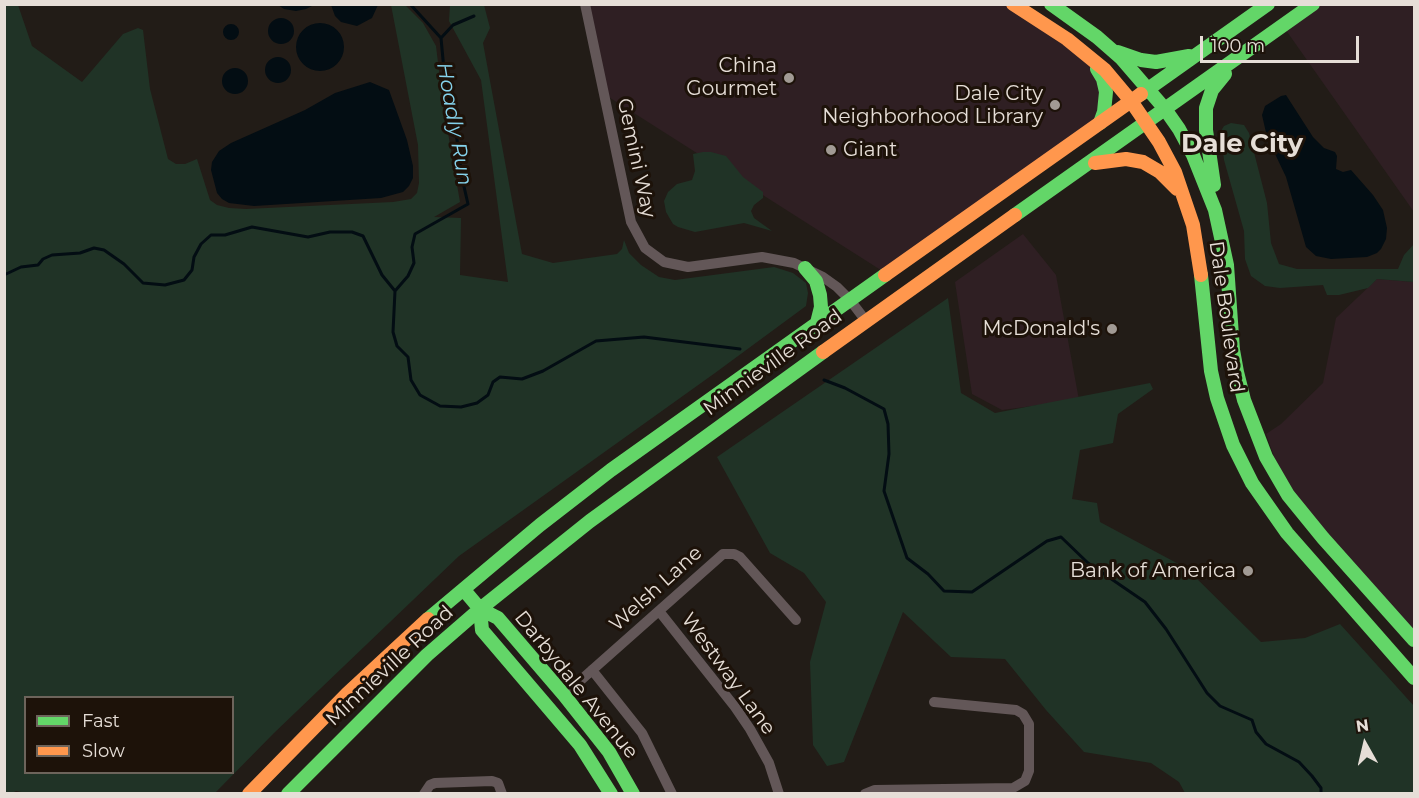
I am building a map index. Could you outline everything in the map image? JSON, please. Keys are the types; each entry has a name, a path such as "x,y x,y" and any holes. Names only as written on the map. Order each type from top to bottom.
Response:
{"main road":[{"name":"Dale Boulevard","path":"1013,4 1090,57 1112,78 1146,123 1175,172 1185,198 1198,248 1211,371 1223,420 1233,445 1252,483 1287,533 1414,678"},
{"name":"Dale Boulevard","path":"1052,4 1111,49 1149,89 1165,109 1193,155 1215,210 1227,265 1233,350 1237,372 1244,400 1266,456 1288,495 1414,640"},
{"name":"Minnieville Road","path":"249,794 347,694 411,634 540,525 611,470 1268,4"},
{"name":"Minnieville Road","path":"288,794 427,655 480,609 590,521 866,321 1313,4"},
{"path":"1111,49 1142,60 1156,62 1197,54"},
{"path":"1090,57 1106,87 1104,110 1100,123"},
{"path":"1215,210 1215,186 1206,130 1206,108 1212,90 1238,58"},
{"path":"1090,164 1126,159 1143,162 1160,172 1185,198"},
{"path":"805,268 816,281 820,293 821,307 817,323"},
{"name":"Darbydale Avenue","path":"464,590 480,609 498,618 564,695 609,752 633,794"},
{"name":"Darbydale Avenue","path":"480,609 482,630 580,745 610,794"}],"street":[{"name":"Gemini Way","path":"585,4 631,222 645,248 664,262 676,266 701,266 762,257 794,263 823,277 850,300 866,321"},
{"name":"Welsh Lane","path":"564,695 720,556 728,553 740,557 796,620"},
{"name":"Westway Lane","path":"659,611 745,722 769,763 779,794"},
{"path":"592,670 642,733 672,794"},
{"path":"865,794 874,790 1013,788 1025,781 1029,771 1029,724 1023,714 1016,710 934,702"},
{"path":"424,794 430,785 435,783 492,781 498,783 502,794"}],"shaded area":[{"path":"331,4 378,5 372,18 357,26 341,22 335,16"},
{"path":"278,5 314,5 296,11 284,9"},
{"path":"586,5 1010,5 1074,45 1102,80 1100,123 887,274 604,94"},
{"path":"1313,5 1414,5 1414,212 1283,26"},
{"path":"281,18 290,22 294,31 290,40 281,44 272,40 268,31 272,22"},
{"path":"320,23 337,30 344,47 337,64 320,71 303,64 296,47 303,30"},
{"path":"228,24 234,24 239,32 237,38 228,40 223,35 223,29"},
{"path":"278,57 288,60 291,70 288,80 278,83 268,80 265,70 268,60"},
{"path":"235,68 244,72 248,81 244,90 235,94 226,90 222,81 226,72"},
{"path":"370,82 389,90 407,140 413,166 413,178 403,192 381,198 254,206 229,203 217,193 211,170 212,162 219,151 335,93"},
{"path":"1286,95 1313,137 1324,148 1335,152 1336,169 1343,172 1351,170 1383,210 1387,228 1386,239 1377,253 1367,257 1331,259 1316,256 1306,247 1286,177 1267,137 1262,115 1265,106"},
{"path":"1023,234 1056,275 1079,400 1002,410 972,394 955,282"},
{"path":"1377,279 1414,282 1414,640 1288,495 1266,434 1281,424 1323,383 1336,318"}],"green space":[{"path":"5,4 18,5 32,46 82,82 123,34 138,28 143,30 150,89 168,159 176,164 185,164 197,159 210,200 217,205 229,208 246,209 393,202 411,199 417,193 418,145 391,5 405,5 423,23 436,46 443,104 460,202 434,217 461,218 460,275 508,282 481,80 449,21 450,5 484,5 490,28 483,43 522,254 553,263 617,254 622,249 624,240 629,253 641,265 659,277 675,280 774,267 793,273 806,283 808,293 806,306 459,556 234,774 234,696 24,696 24,774 234,774 215,793 32,794 16,791 5,793"},
{"path":"1231,123 1244,125 1249,133 1267,203 1271,243 1279,264 1297,269 1398,269 1404,255 1414,244 1414,282 1377,279 1368,288 1339,295 1327,295 1323,285 1280,288 1265,286 1251,276 1245,259 1244,231 1224,160 1221,131 1224,126"},
{"path":"703,152 726,156 743,177 763,192 763,198 754,205 751,211 754,218 772,231 744,223 695,232 673,224 666,212 664,201 668,192 677,184 692,180 695,171 693,154"},
{"path":"948,298 961,393 995,413 1150,383 1153,389 1118,414 1113,443 1080,450 1072,499 1097,503 1100,522 1186,568 1261,642 1305,638 1340,624 1414,706 1414,793 1185,793 1179,782 1151,763 1084,752 1005,659 951,657 903,612 844,762 827,766 813,745 810,662 826,602 804,573 770,553 717,457"}],"waterway":[{"name":"Hoadly Run","path":"395,291 408,276 414,263 412,247 415,234 468,204 445,81 441,38 410,4"},
{"path":"441,38 453,25 474,16"},
{"path":"4,275 21,267 38,265 43,259 52,255 80,253 94,248 104,250 124,264 143,283 165,285 184,280 192,270 194,257 201,244 211,235 225,235 252,227 308,237 330,232 352,232 363,236 382,275 395,291 393,332 397,346 408,357 411,380 420,395 440,406 461,407 477,403 488,395 493,382 500,377 522,379 543,371 596,341 644,337 740,349"},
{"path":"824,380 845,388 884,409 888,424 889,454 884,491 907,558 928,574 944,591 972,592 1047,541 1061,537 1088,563 1145,602 1166,629 1207,693 1220,706 1252,720 1256,732 1266,744 1299,762 1321,788 1321,794"}],"traffic: fast":[{"path":"1051,4 1097,37 1121,58 1165,109 1179,129 1193,155 1215,210 1227,265 1233,350 1237,372 1244,400 1266,457 1288,495 1414,640"},
{"path":"1141,94 1268,4"},
{"path":"1015,215 1313,4"},
{"path":"1118,52 1141,60 1156,62 1189,56"},
{"path":"1097,69 1103,79 1106,92 1104,112 1100,123"},
{"path":"1214,185 1206,130 1206,108 1212,90 1225,74"},
{"path":"805,268 816,281 820,295 821,307 817,323"},
{"path":"428,619 540,525 611,470 885,275"},
{"path":"1201,275 1211,371 1217,398 1233,445 1252,483 1287,533 1414,678"},
{"path":"288,794 427,655 480,609 590,521 823,352"},
{"path":"464,590 480,609 498,618 564,695 609,752 633,794"},
{"path":"480,609 482,630 580,745 611,794"}],"traffic: slow":[{"path":"1013,4 1067,39 1105,70 1131,101 1159,142 1175,172 1193,225 1201,275"},
{"path":"885,275 1141,94"},
{"path":"1095,163 1126,159 1143,162 1160,172 1177,189"},
{"path":"823,352 1015,215"},
{"path":"249,794 347,694 428,619"}],"place":[{"name":"China Gourmet","path":"789,78"},
{"name":"Dale City Neighborhood Library","path":"1055,105"},
{"name":"Giant","path":"831,150"},
{"name":"McDonald's","path":"1112,329"},
{"name":"Bank of America","path":"1248,571"}],"district":[{"name":"Dale City","path":"1242,144"}]}
